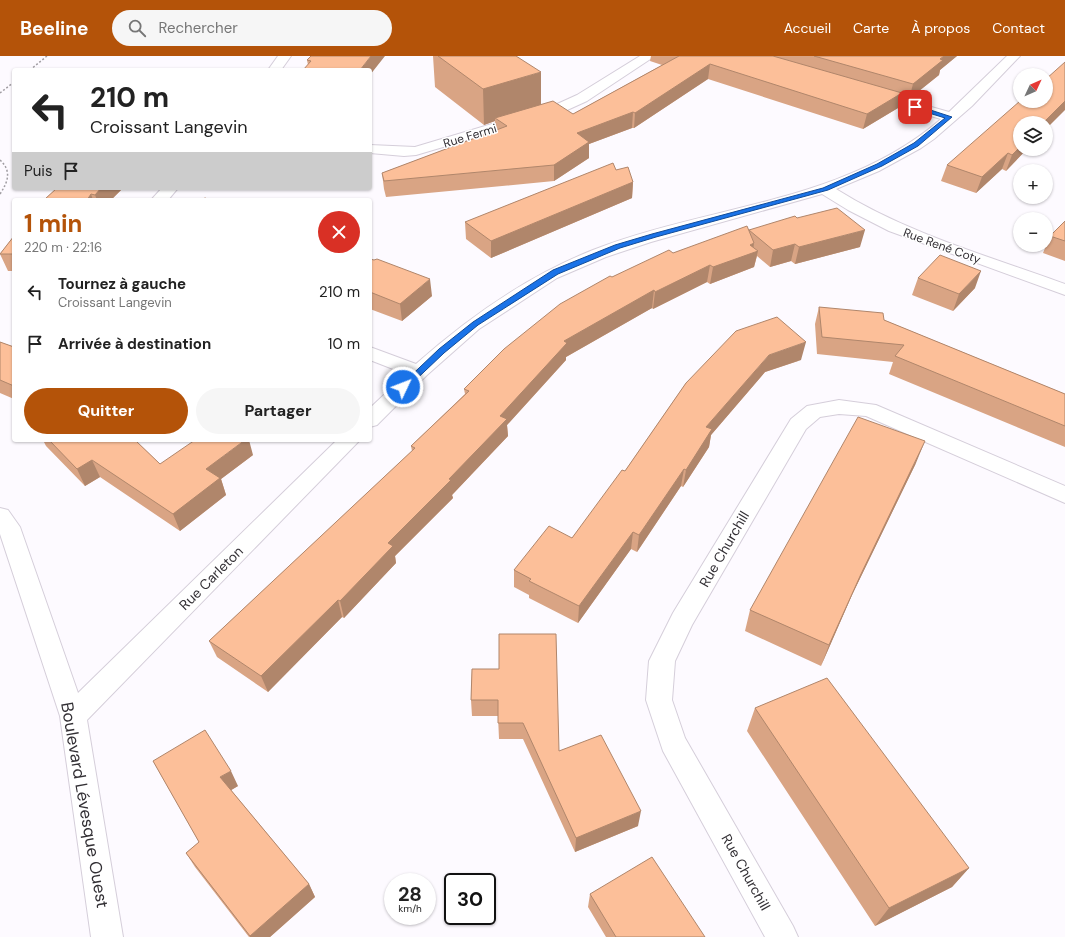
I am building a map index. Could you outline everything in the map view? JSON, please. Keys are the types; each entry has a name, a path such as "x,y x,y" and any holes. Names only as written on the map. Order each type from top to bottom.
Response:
{"street":[{"path":"276,68 285,56"},
{"name":"Rue Fermi","path":"372,149 404,152 428,148 560,108 582,98 649,56"},
{"path":"372,418 419,372 475,324 555,272 618,247 826,189 880,165 916,145 950,117 1014,56"},
{"path":"854,89 950,117"},
{"name":"Rue René Coty","path":"826,189 854,207 894,228 1065,290"},
{"path":"161,198 168,190"},
{"path":"372,354 419,372"},
{"name":"Rue Churchill","path":"782,937 673,742 659,700 662,661 665,654 686,613 798,424 814,411 839,407 869,410 1065,495"},
{"name":"Rue Carleton","path":"73,716 348,442"},
{"name":"Boulevard Lévesque Ouest","path":"0,516 9,527 73,716 107,937"}],"path":[{"path":"32,68 47,56"},
{"path":"0,93 12,84"},
{"path":"0,160 8,167 8,171 7,182 0,194"}],"building":[{"path":"311,56 371,56 362,68 305,68 311,61 307,60"},
{"path":"438,56 516,56 541,72 483,89"},
{"path":"679,56 773,56 902,93 867,114 710,64 635,113 633,112 577,133 589,142 554,165 384,181 382,173 507,126 495,118 553,101 573,114"},
{"path":"814,56 944,56 940,59 943,60 913,84"},
{"path":"1065,62 1065,101 1050,116 1013,116 1012,155 1008,153 982,177 947,165 1013,107 1053,108 1053,73"},
{"path":"613,163 616,170 628,167 633,182 491,241 465,222"},
{"path":"55,190 99,190 95,195 91,194 88,198 46,198"},
{"path":"837,208 865,230 799,247 795,244 773,250 749,230 795,216 797,218"},
{"path":"1065,221 1065,241 1053,237 1053,233"},
{"path":"747,226 754,243 750,245 758,251 713,267 710,265 655,292 654,290 564,341 567,343 500,416 507,419 449,479 451,480 388,543 393,546 340,601 338,600 261,676 209,641 415,448 411,446 469,391 464,389 504,349 560,304 610,276 612,277 669,250 673,253"},
{"path":"12,239 12,254 0,254"},
{"path":"940,255 981,271 959,294 918,278"},
{"path":"377,259 430,279 400,304 372,293 372,260"},
{"path":"819,307 883,313 884,320 1065,394 1065,426 895,356 904,345 822,337"},
{"path":"777,317 806,342 769,355 706,427 712,429 686,470 684,469 639,535 633,532 579,606 529,581 531,579 514,570 549,526 572,538 622,470 625,471 686,383 736,331"},
{"path":"0,342 12,346 12,385 0,380"},
{"path":"858,417 925,441 861,574 829,645 750,610"},
{"path":"51,442 137,442 160,464 192,442 242,442 206,469 220,478 173,514 92,460 77,469"},
{"path":"499,634 556,634 559,751 601,735 641,811 576,838 523,723 498,723 498,700 471,700 472,669 499,669"},
{"path":"827,678 969,868 889,908 755,708"},
{"path":"205,730 231,771 220,777 309,884 250,936 186,853 199,842 153,761"},
{"path":"652,857 705,937 616,937 590,894"}],"route":[{"path":"403,387 442,351 475,324 555,272 618,247 826,189 880,165 916,145 950,117 915,107"}]}
